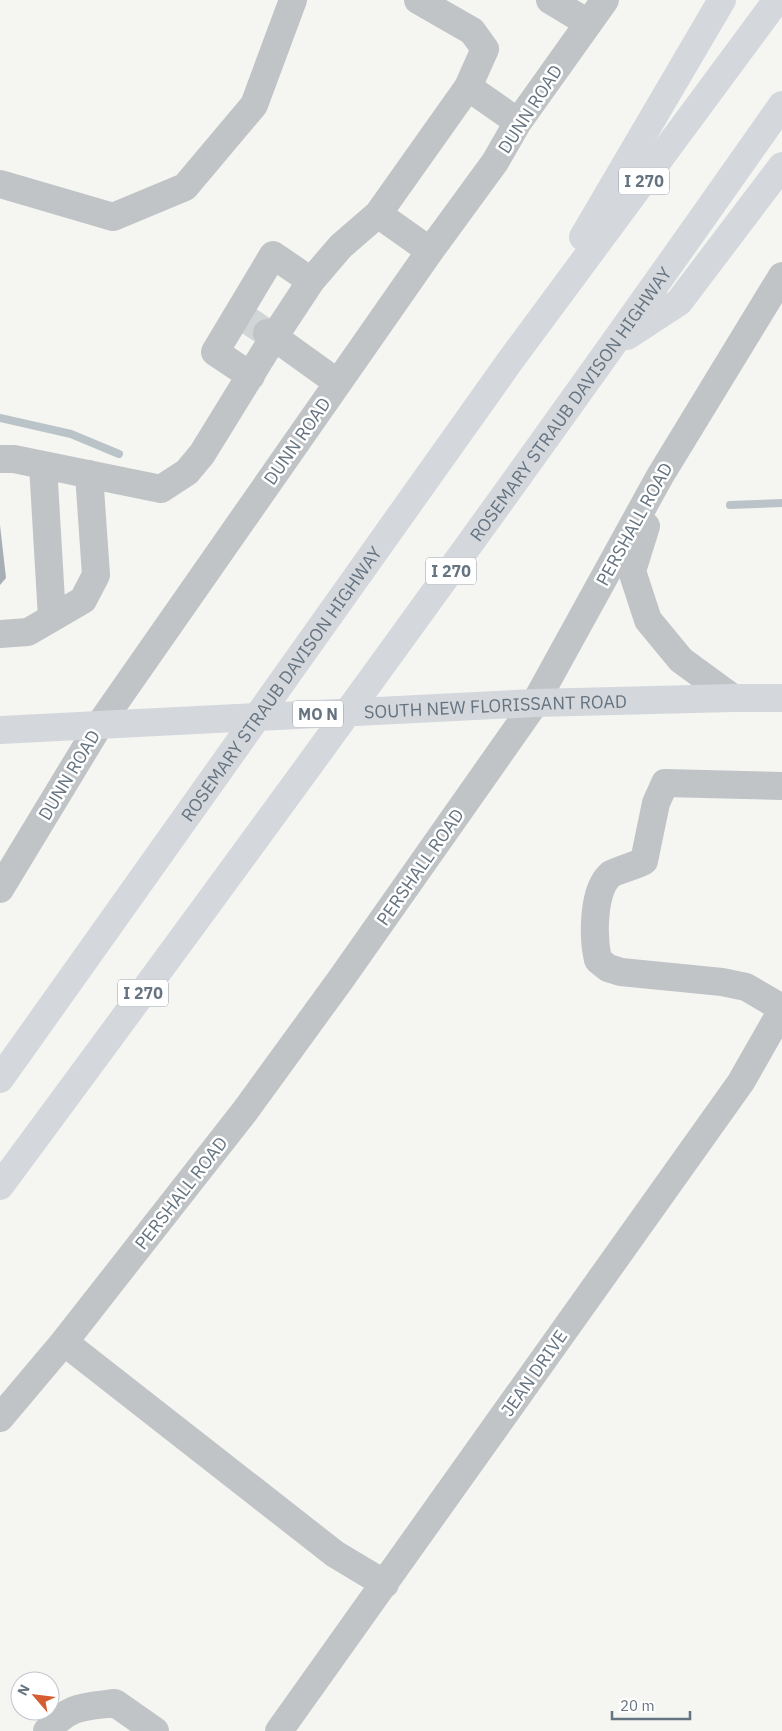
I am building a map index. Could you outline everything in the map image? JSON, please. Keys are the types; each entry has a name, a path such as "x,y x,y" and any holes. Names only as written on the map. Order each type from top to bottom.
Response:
{"main road":[{"path":"510,362 722,0"},
{"name":"ROSEMARY STRAUB DAVISON HIGHWAY","path":"0,1079 510,362 777,0"},
{"name":"ROSEMARY STRAUB DAVISON HIGHWAY","path":"0,1186 286,799 615,343 782,104"},
{"path":"615,343 679,302 782,166"},
{"name":"SOUTH NEW FLORISSANT ROAD","path":"0,730 535,704 782,698"}],"street":[{"path":"0,184 113,217 185,187 254,105 293,0"},
{"path":"0,459 14,459 161,489 187,472 202,454 251,376 271,335 311,281 341,246 378,214 468,87 484,49 472,31 418,0"},
{"path":"550,0 588,23"},
{"name":"DUNN ROAD","path":"0,889 100,724 430,251 495,162 518,122 606,0"},
{"path":"468,87 518,122"},
{"path":"378,214 430,251"},
{"path":"251,376 215,352 240,316 273,255 311,281"},
{"name":"PERSHALL ROAD","path":"0,1418 64,1342 245,1111 535,704 660,476 782,276"},
{"path":"271,335 338,383"},
{"path":"43,465 52,618"},
{"path":"0,634 28,632 83,600 96,575 89,474"},
{"path":"660,476 632,571 648,620 680,660 733,698"},
{"path":"782,786 665,783 656,803 644,861 612,874 600,890 594,940 598,960 608,968 621,972 722,982 746,987 782,1009"},
{"name":"JEAN DRIVE","path":"279,1731 741,1082 782,1009"},
{"path":"64,1342 327,1548 384,1584"},
{"path":"47,1731 63,1714 81,1707 116,1703 155,1731"}],"building":[{"path":"0,525 6,578 0,585"}],"waterway":[{"path":"0,418 71,434 119,454"},
{"path":"730,505 782,503"}],"tunnel":[{"path":"243,317 267,333"}]}
